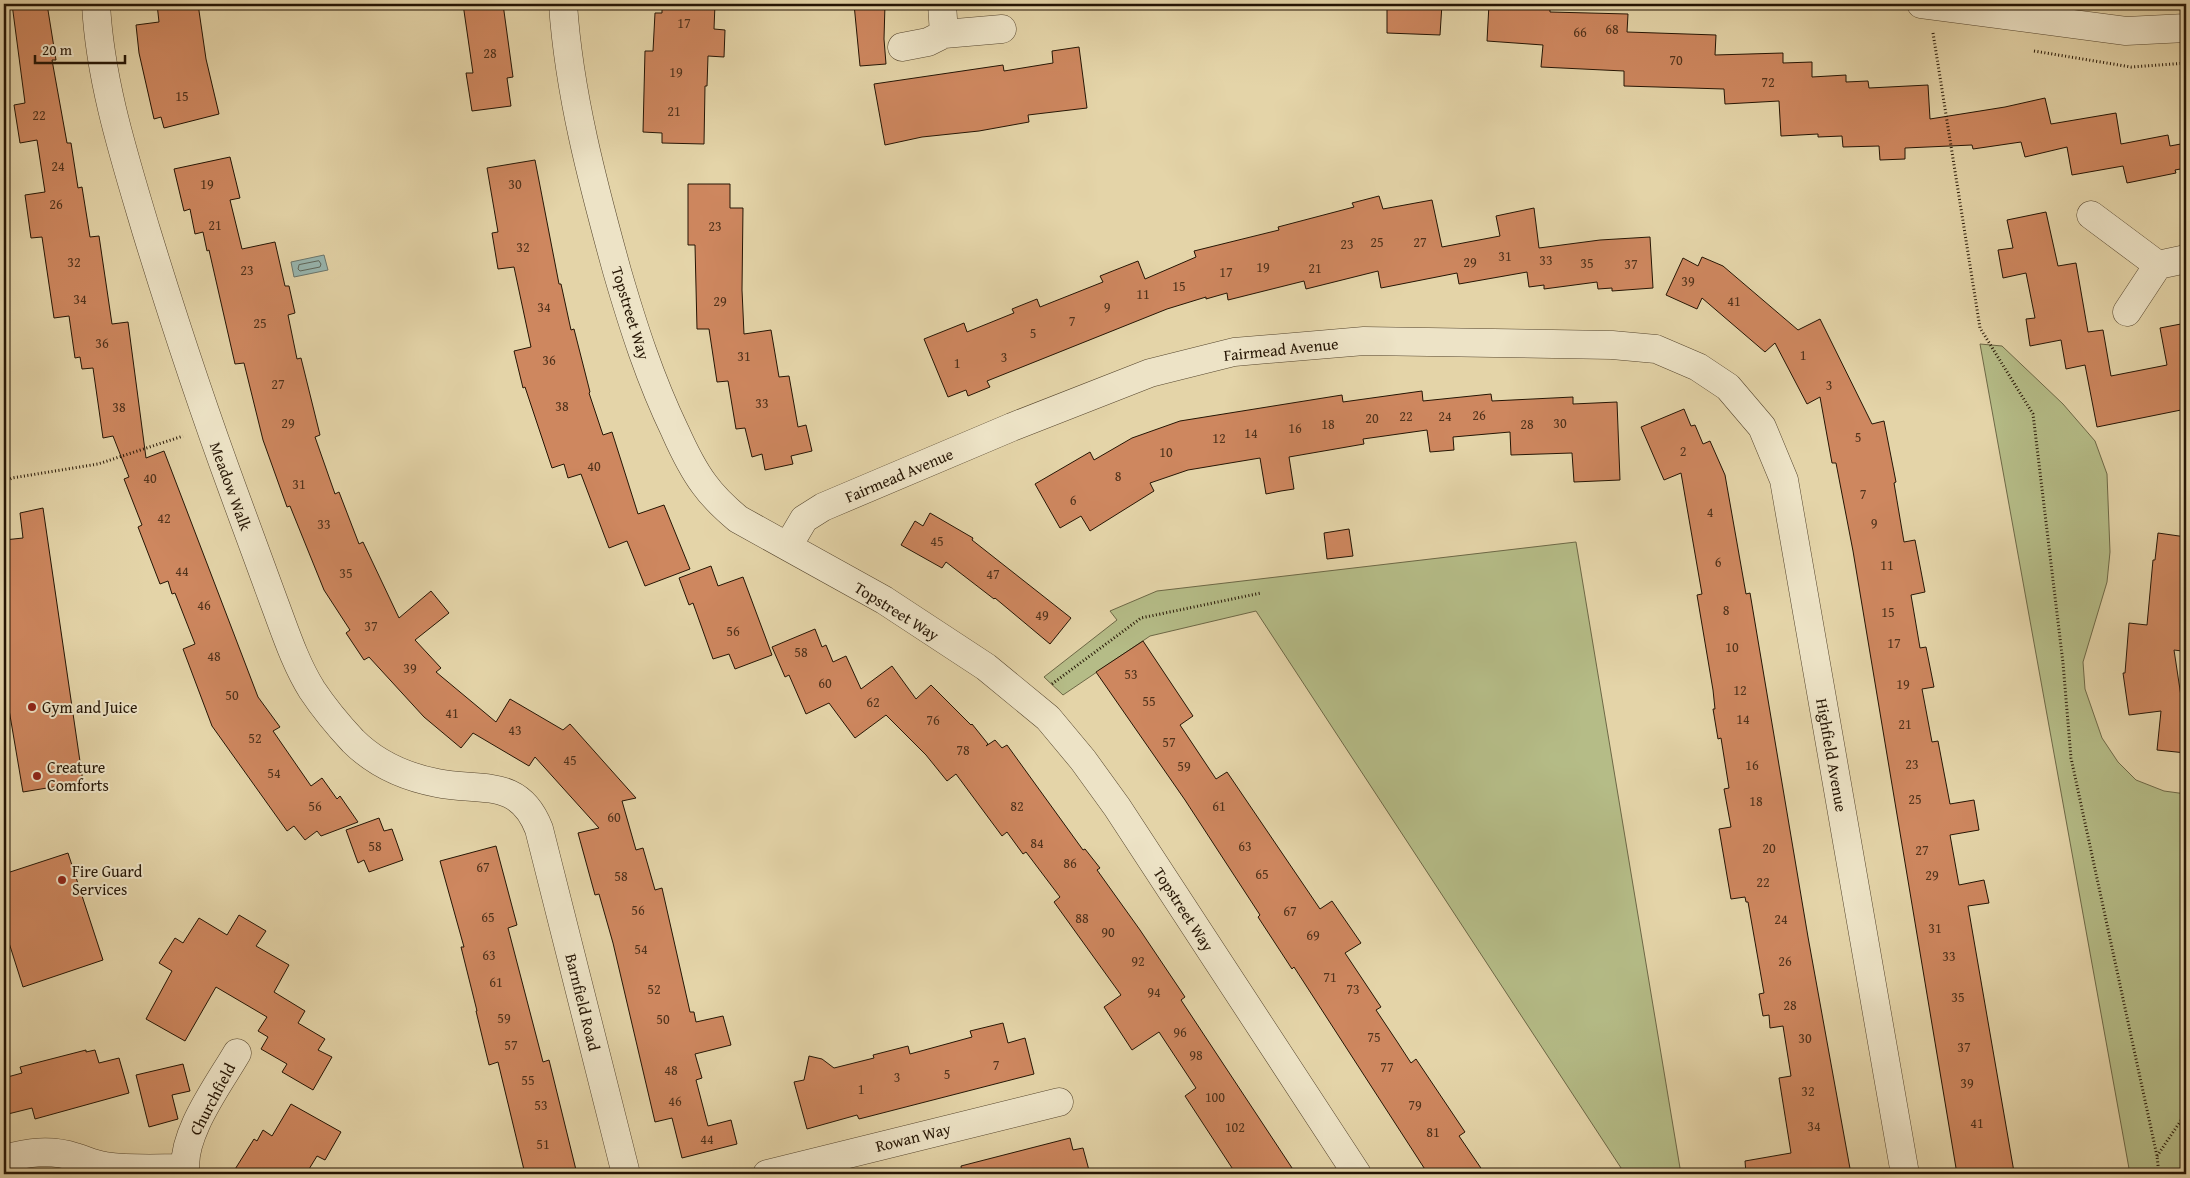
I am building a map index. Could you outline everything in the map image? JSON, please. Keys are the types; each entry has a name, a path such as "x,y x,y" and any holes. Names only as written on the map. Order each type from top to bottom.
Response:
{"street":[{"name":"Meadow Walk","path":"96,4 105,76 121,147 165,291 210,428 289,642 311,688 332,718 355,743 382,764 412,777 440,784 495,788 524,803 533,814 539,830"},
{"name":"Topstreet Way","path":"563,4 567,58 605,226 636,336 661,402 703,484 720,504 738,519 884,600 986,667 1048,718 1083,760 1117,807 1357,1174"},
{"path":"942,4 944,34"},
{"path":"1930,5 2126,31 2186,28"},
{"path":"902,47 928,42 944,34 1002,29"},
{"path":"2091,215 2158,265"},
{"path":"2127,312 2158,265 2186,259"},
{"name":"Fairmead Avenue","path":"788,546 804,519 824,507 1012,427 1150,373 1234,352 1364,341 1612,345 1656,349 1698,367"},
{"name":"Highfield Avenue","path":"1698,367 1728,388 1762,427 1784,480 1905,1174"},
{"name":"Barnfield Road","path":"539,830 626,1174"},
{"name":"Churchfield","path":"186,1171 189,1143 198,1122 237,1053"},
{"name":"Rowan Way","path":"767,1174 840,1165 1059,1102"},
{"path":"4,1159 28,1152 53,1152 74,1156 102,1166 186,1171"}],"path":[{"path":"1930,5 1932,35 1980,328 2033,414 2063,663 2071,758 2158,1156 2160,1174"},
{"path":"4,482 12,478 98,464 210,428"},
{"path":"1030,702 1141,618 1261,593"},
{"path":"2158,1156 2186,1113"}],"green space":[{"path":"1980,344 2002,346 2063,404 2095,441 2107,474 2110,552 2107,582 2083,662 2085,689 2102,738 2118,762 2136,780 2164,791 2186,794 2186,1174 2130,1174"},
{"path":"1576,542 1681,1174 1625,1174 1256,611 1150,636 1063,695 1044,677 1117,620 1110,611 1157,591"}],"water":[{"path":"324,255 328,270 294,277 291,262"}],"building":[{"path":"12,4 47,4 56,60 52,60 67,143 71,143 78,188 82,187 90,237 99,236 112,324 128,322 146,458 164,451 258,697 280,727 273,731 311,786 322,778 337,799 340,796 358,822 321,836 317,831 305,840 294,826 287,831 212,726 183,649 195,644 175,593 172,594 168,581 160,584 138,527 142,525 124,479 129,477 113,436 103,438 93,368 82,369 80,357 75,358 69,316 54,318 42,237 31,238 25,195 45,192 37,140 20,143 14,105 25,103"},
{"path":"157,4 198,4 206,59 219,114 164,128 161,117 154,119 139,53 136,25 159,22"},
{"path":"463,4 503,4 513,77 507,78 511,106 472,111 466,73 473,73"},
{"path":"662,4 715,4 714,29 725,30 724,57 708,56 707,86 705,86 704,144 662,143 662,133 643,132 645,51 653,51 655,13 662,13"},
{"path":"854,4 885,4 884,39 886,64 860,66"},
{"path":"1387,4 1442,4 1440,35 1387,33"},
{"path":"1489,4 1550,4 1550,12 1628,14 1627,32 1716,35 1715,55 1783,53 1783,63 1812,62 1812,77 1846,75 1846,82 1868,81 1869,88 1928,85 1930,119 2005,107 2045,98 2051,124 2116,113 2121,144 2168,135 2170,146 2186,143 2186,168 2175,170 2176,173 2127,183 2123,166 2072,175 2067,147 2025,157 2021,142 1973,149 1972,145 1905,148 1905,159 1880,160 1879,146 1843,147 1842,136 1818,137 1818,134 1781,136 1779,101 1725,104 1724,89 1624,86 1624,71 1541,67 1543,45 1487,41"},
{"path":"1079,47 1087,108 1028,115 1029,122 979,131 922,137 885,145 874,84 1003,65 1004,71 1053,63 1052,51"},
{"path":"230,157 240,198 230,200 242,249 275,242 285,286 289,286 295,313 288,315 297,359 301,358 320,435 315,437 335,494 339,492 359,544 363,542 399,618 431,591 449,613 415,640 441,668 436,672 496,722 510,699 563,730 570,724 636,798 622,801 636,850 643,848 655,890 662,888 690,1012 694,1012 696,1022 723,1016 731,1045 695,1054 702,1078 696,1080 708,1126 731,1120 737,1144 682,1158 672,1118 655,1122 613,943 599,894 595,895 578,833 599,828 535,757 529,766 473,733 461,748 424,717 369,657 364,660 346,633 350,630 324,590 290,506 287,507 263,440 244,363 235,364 209,250 207,251 203,232 195,234 190,209 184,211 174,169"},
{"path":"535,160 559,284 561,284 571,330 574,329 589,393 603,435 612,432 638,514 664,505 690,569 645,586 627,541 609,548 581,474 568,478 564,464 552,468 525,387 523,388 514,351 531,347 514,267 498,269 492,233 498,232 487,168"},
{"path":"688,184 730,184 730,208 743,208 742,290 744,334 771,330 779,377 789,376 798,427 806,425 812,451 791,456 793,464 765,470 762,454 752,457 745,428 736,429 728,381 717,382 709,329 697,329 695,245 688,245"},
{"path":"1379,196 1383,209 1432,200 1442,247 1500,236 1496,216 1534,208 1539,248 1600,240 1650,237 1653,288 1612,291 1612,288 1598,289 1597,282 1544,289 1544,285 1529,287 1527,272 1459,284 1457,273 1381,288 1378,271 1306,289 1304,281 1228,300 1227,293 1206,299 1206,297 1167,309 987,381 990,387 968,396 966,390 948,397 924,339 964,323 967,332 1014,313 1012,309 1037,299 1040,307 1103,282 1100,276 1138,261 1145,279 1196,257 1194,251 1279,230 1278,227 1354,207 1352,203"},
{"path":"2046,212 2058,266 2076,263 2088,332 2103,330 2111,376 2167,365 2160,328 2186,323 2186,409 2097,427 2085,365 2066,369 2061,340 2030,346 2026,319 2035,318 2026,273 2003,278 1998,250 2013,248 2007,220"},
{"path":"1702,257 1723,266 1798,330 1820,319 1872,424 1884,421 1896,482 1894,483 1904,542 1915,540 1925,592 1911,595 1920,648 1926,647 1934,687 1922,689 1932,742 1938,741 1950,804 1974,800 1979,830 1950,835 1959,885 1984,880 1989,903 1968,906 2014,1172 1957,1174 1853,551 1836,463 1832,463 1820,397 1807,404 1775,343 1765,352 1702,298 1697,309 1666,295 1683,258 1698,266"},
{"path":"1422,391 1423,401 1491,394 1492,401 1573,397 1573,404 1617,402 1620,480 1574,482 1572,453 1511,455 1510,432 1453,437 1454,450 1430,452 1427,430 1363,439 1364,444 1289,457 1294,489 1266,494 1260,458 1188,470 1150,483 1154,491 1090,531 1081,516 1060,528 1035,484 1090,452 1094,460 1132,438 1180,421 1342,395 1343,402"},
{"path":"1684,409 1691,426 1695,425 1703,444 1710,441 1725,475 1746,594 1750,593 1808,937 1851,1174 1746,1174 1745,1161 1791,1153 1779,1078 1791,1076 1783,1026 1770,1028 1769,1015 1763,1016 1759,994 1764,993 1748,902 1746,902 1745,897 1731,899 1719,829 1731,827 1724,789 1729,788 1721,738 1718,739 1713,709 1715,709 1713,690 1697,595 1702,594 1681,473 1664,480 1641,427"},
{"path":"43,508 83,782 23,792 4,680 4,540 23,538 20,513"},
{"path":"930,513 973,538 972,540 1071,618 1050,644 995,598 946,562 942,568 901,545 915,521 923,526"},
{"path":"1349,529 1353,556 1327,559 1324,533"},
{"path":"2158,533 2186,537 2186,636 2184,636 2182,651 2174,650 2182,703 2186,704 2186,753 2157,750 2161,711 2129,715 2123,673 2125,673 2129,623 2147,625 2153,560 2155,560"},
{"path":"711,566 718,586 743,577 772,655 735,669 729,654 713,659 693,603 689,605 679,578"},
{"path":"815,629 822,647 826,645 833,662 846,656 861,689 892,666 916,699 931,685 972,724 988,744 986,746 995,740 1002,748 1007,745 1083,850 1085,849 1100,868 1097,870 1185,997 1181,1000 1296,1174 1236,1174 1185,1096 1196,1088 1159,1032 1132,1050 1104,1007 1121,995 1054,902 1060,897 1026,852 1023,854 1007,832 1002,836 956,774 947,781 926,755 886,715 855,738 829,703 806,714 789,675 785,677 772,647"},
{"path":"1143,641 1193,716 1180,725 1216,779 1227,772 1320,909 1332,901 1361,943 1345,953 1381,1007 1376,1010 1411,1063 1416,1059 1465,1132 1459,1136 1485,1174 1428,1174 1294,967 1292,969 1258,917 1260,915 1185,800 1096,672"},
{"path":"379,818 384,831 392,829 403,860 369,872 364,860 358,863 346,830"},
{"path":"496,846 517,925 508,928 543,1062 549,1060 577,1174 525,1174 498,1062 489,1065 461,947 464,947 440,861"},
{"path":"68,853 103,960 23,987 4,927 4,874"},
{"path":"239,915 266,931 256,946 289,965 274,992 305,1011 298,1023 325,1039 318,1050 332,1057 313,1090 282,1072 287,1064 261,1049 268,1037 258,1031 267,1017 216,987 185,1041 146,1019 172,971 159,963 175,938 183,943 199,918 227,935"},
{"path":"1003,1023 1008,1043 1025,1038 1034,1074 859,1119 857,1115 807,1129 794,1082 804,1080 809,1056 822,1059 834,1068 874,1058 873,1055 908,1046 910,1054 972,1037 970,1031"},
{"path":"86,1050 86,1052 95,1050 99,1063 119,1058 129,1093 35,1119 32,1108 4,1115 4,1078 22,1073 20,1067"},
{"path":"183,1064 190,1091 172,1095 178,1119 149,1127 136,1075"},
{"path":"291,1104 341,1132 325,1160 317,1156 306,1174 232,1174 254,1139 257,1141 263,1130 272,1136"},
{"path":"1070,1138 1073,1150 1083,1148 1090,1174 962,1174 961,1166"}],"place":[{"name":"Gym and Juice","path":"32,707"},
{"name":"Creature Comforts","path":"37,776"},
{"name":"Fire Guard Services","path":"62,880"}]}
